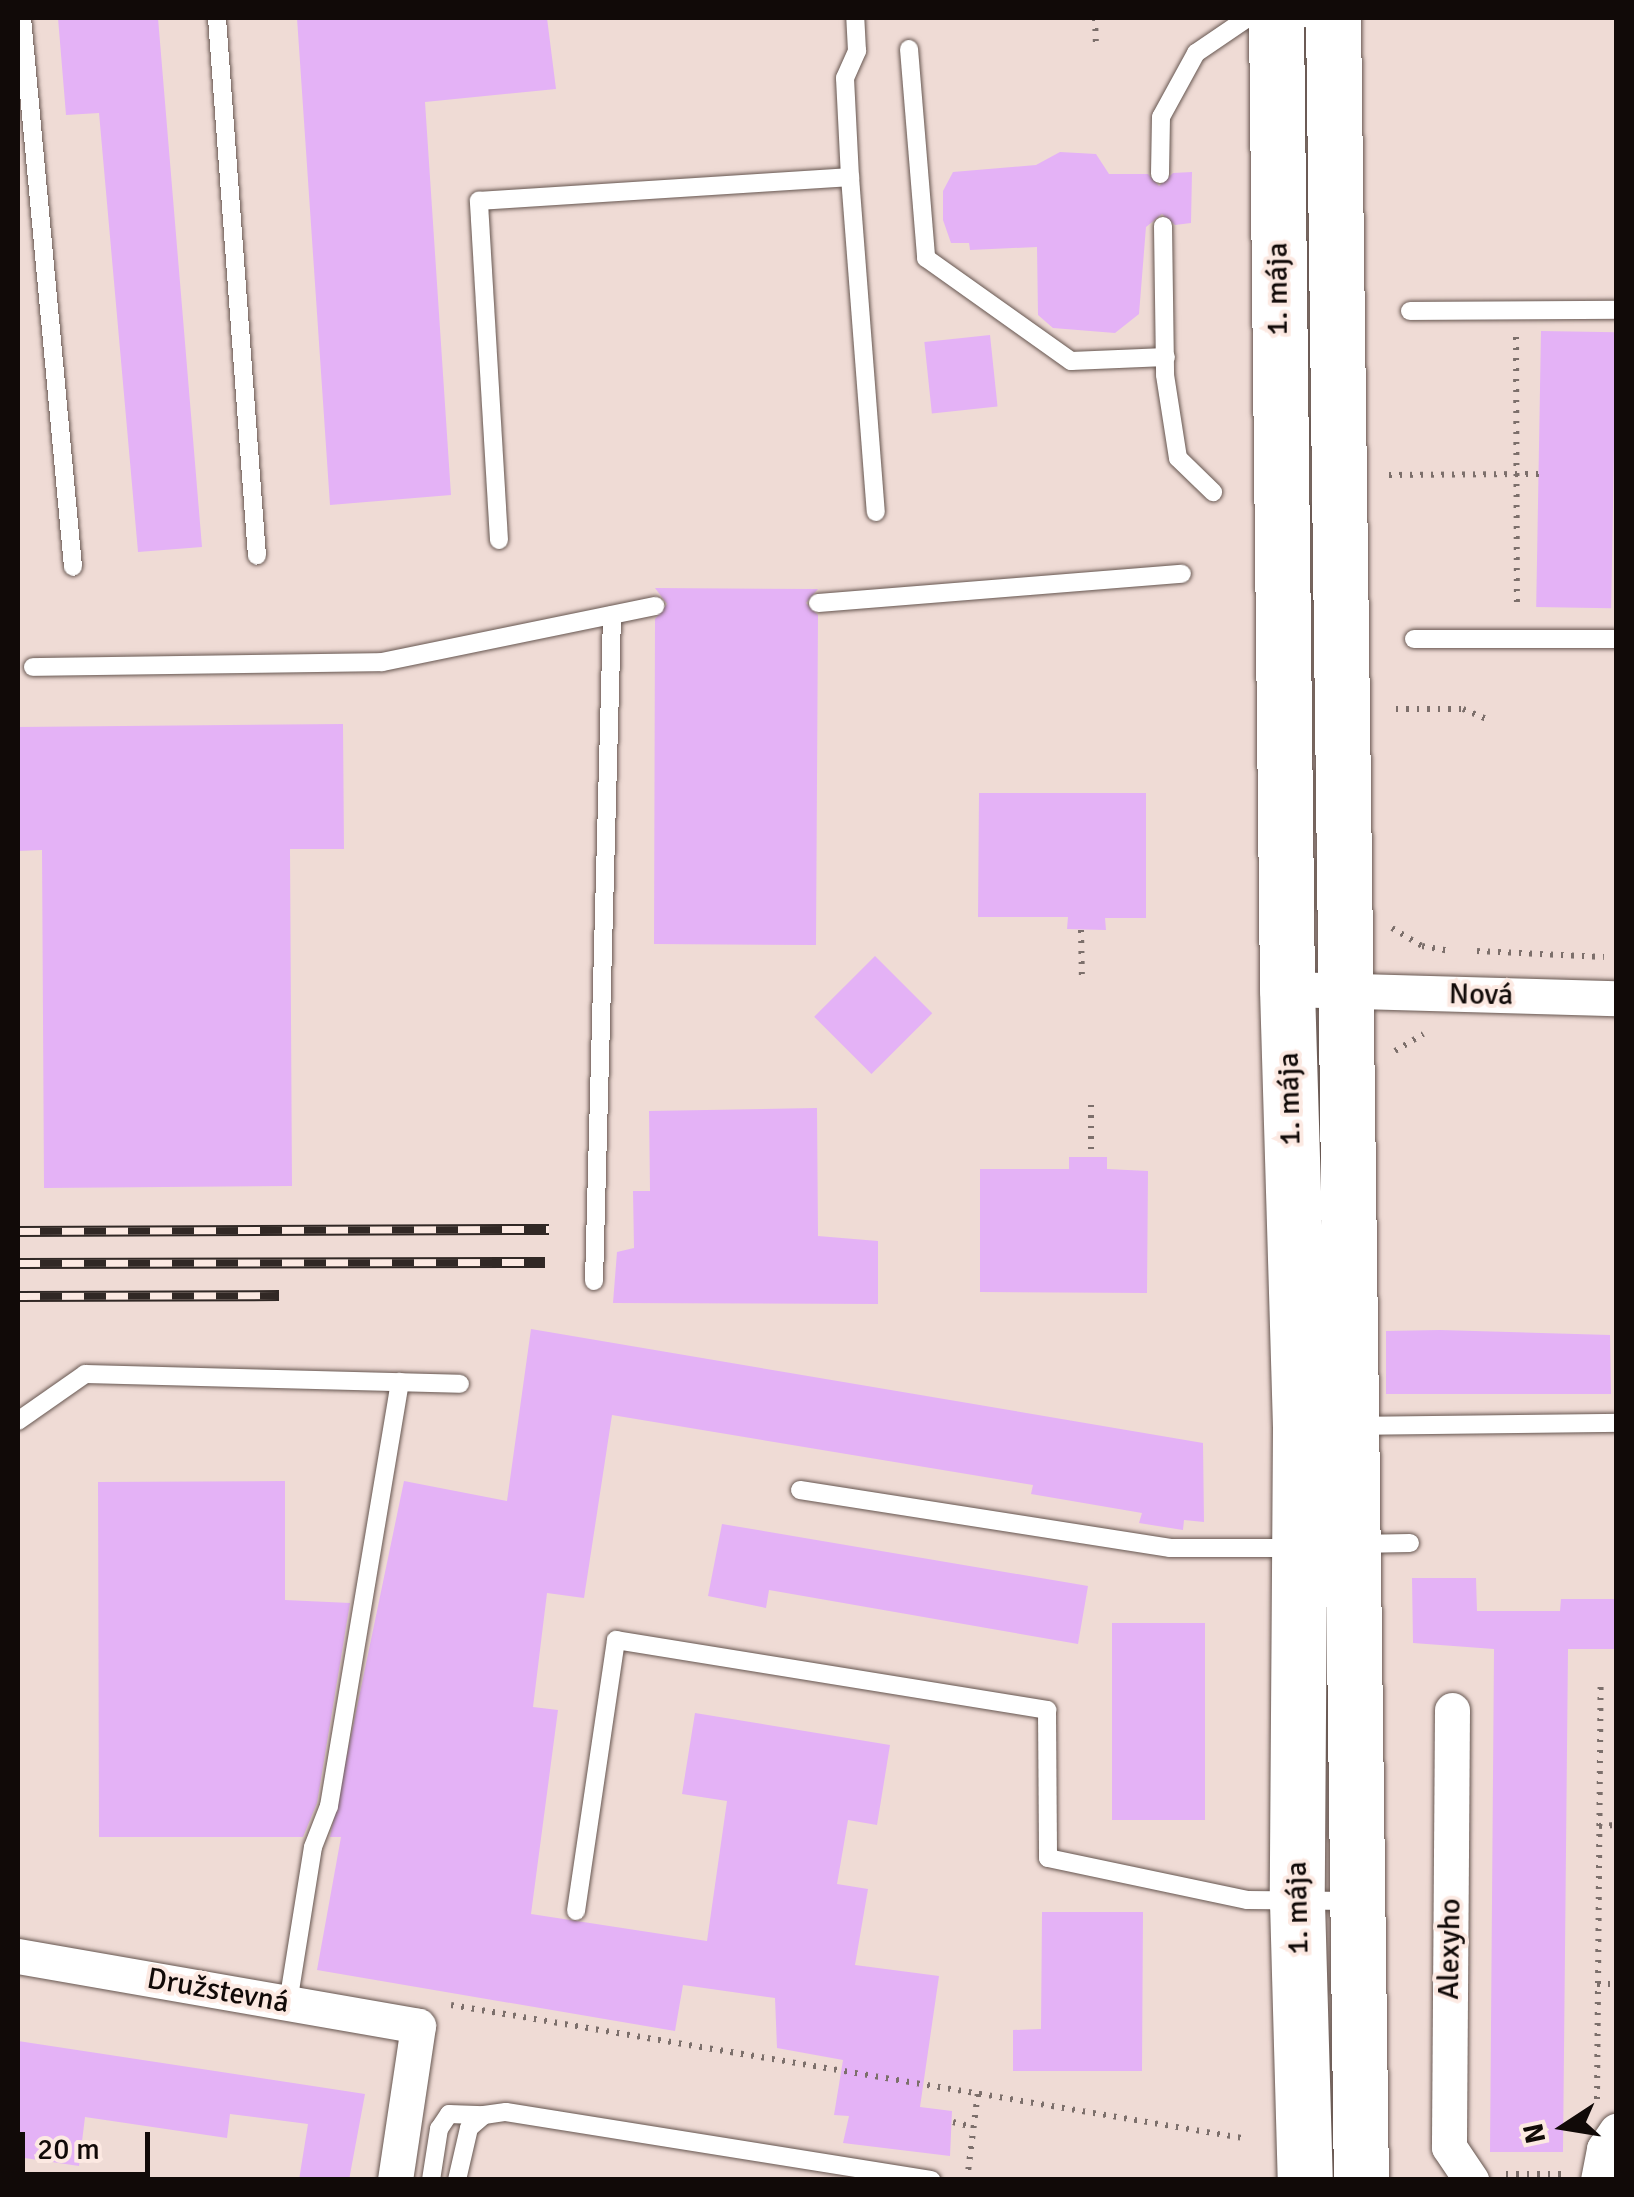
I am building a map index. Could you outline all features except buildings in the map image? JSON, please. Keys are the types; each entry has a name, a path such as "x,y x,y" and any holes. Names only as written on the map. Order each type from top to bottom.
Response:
{"main road":[{"name":"1. mája","path":"1288,18 1287,989 1326,1427"},
{"name":"1. mája","path":"1305,2180 1297,1902 1326,1546 1326,1427 1346,990 1333,18"},
{"name":"1. mája","path":"1326,1546 1355,1900 1361,2180"}],"street":[{"name":"Nová","path":"1287,989 1616,998"},
{"name":"Alexyho","path":"1452,1710 1448,2147 1468,2177"},
{"name":"Družstevná","path":"18,1956 288,2003 426,2014"},
{"path":"395,2180 426,2014"}],"lane":[{"path":"22,18 73,567"},
{"path":"217,18 258,556"},
{"path":"855,18 857,51 845,78 876,512"},
{"path":"1160,174 1161,118 1177,80 1220,32 1246,19 1288,18"},
{"path":"909,49 926,258 1070,362 1166,357"},
{"path":"499,540 480,201 850,177"},
{"path":"1162,226 1166,357 1178,458 1212,492"},
{"path":"1410,311 1616,310"},
{"path":"818,603 1182,574"},
{"path":"33,666 382,662 655,606"},
{"path":"594,1282 612,615"},
{"path":"1414,639 1616,638"},
{"path":"18,1421 85,1374 460,1384"},
{"path":"288,2003 313,1847 329,1806 400,1382"},
{"path":"1326,1427 1616,1424"},
{"path":"800,1490 1170,1548 1410,1543"},
{"path":"576,1911 616,1640 1047,1710 1048,1858 1246,1900 1355,1900"},
{"path":"431,2180 439,2130 449,2114 506,2112 932,2180"},
{"path":"457,2180 469,2128 484,2114"}],"path":[{"path":"1096,18 1096,45"},
{"path":"1516,310 1517,639"},
{"path":"1389,475 1541,474"},
{"path":"1396,709 1463,709 1492,721"},
{"path":"1388,924 1422,946 1448,951 1593,952 1616,962"},
{"path":"1081,930 1082,982"},
{"path":"1091,1105 1091,1157"},
{"path":"1468,2177 1604,2158 1597,2136 1601,1681"},
{"path":"1600,1826 1616,1825"},
{"path":"1597,1984 1616,1984"},
{"path":"426,2014 978,2092 1248,2139"},
{"path":"966,2180 978,2092"},
{"path":"953,2122 973,2127"}],"railway":[{"path":"18,1231 549,1229"},
{"path":"18,1263 545,1262"},
{"path":"18,1296 279,1295"}]}
